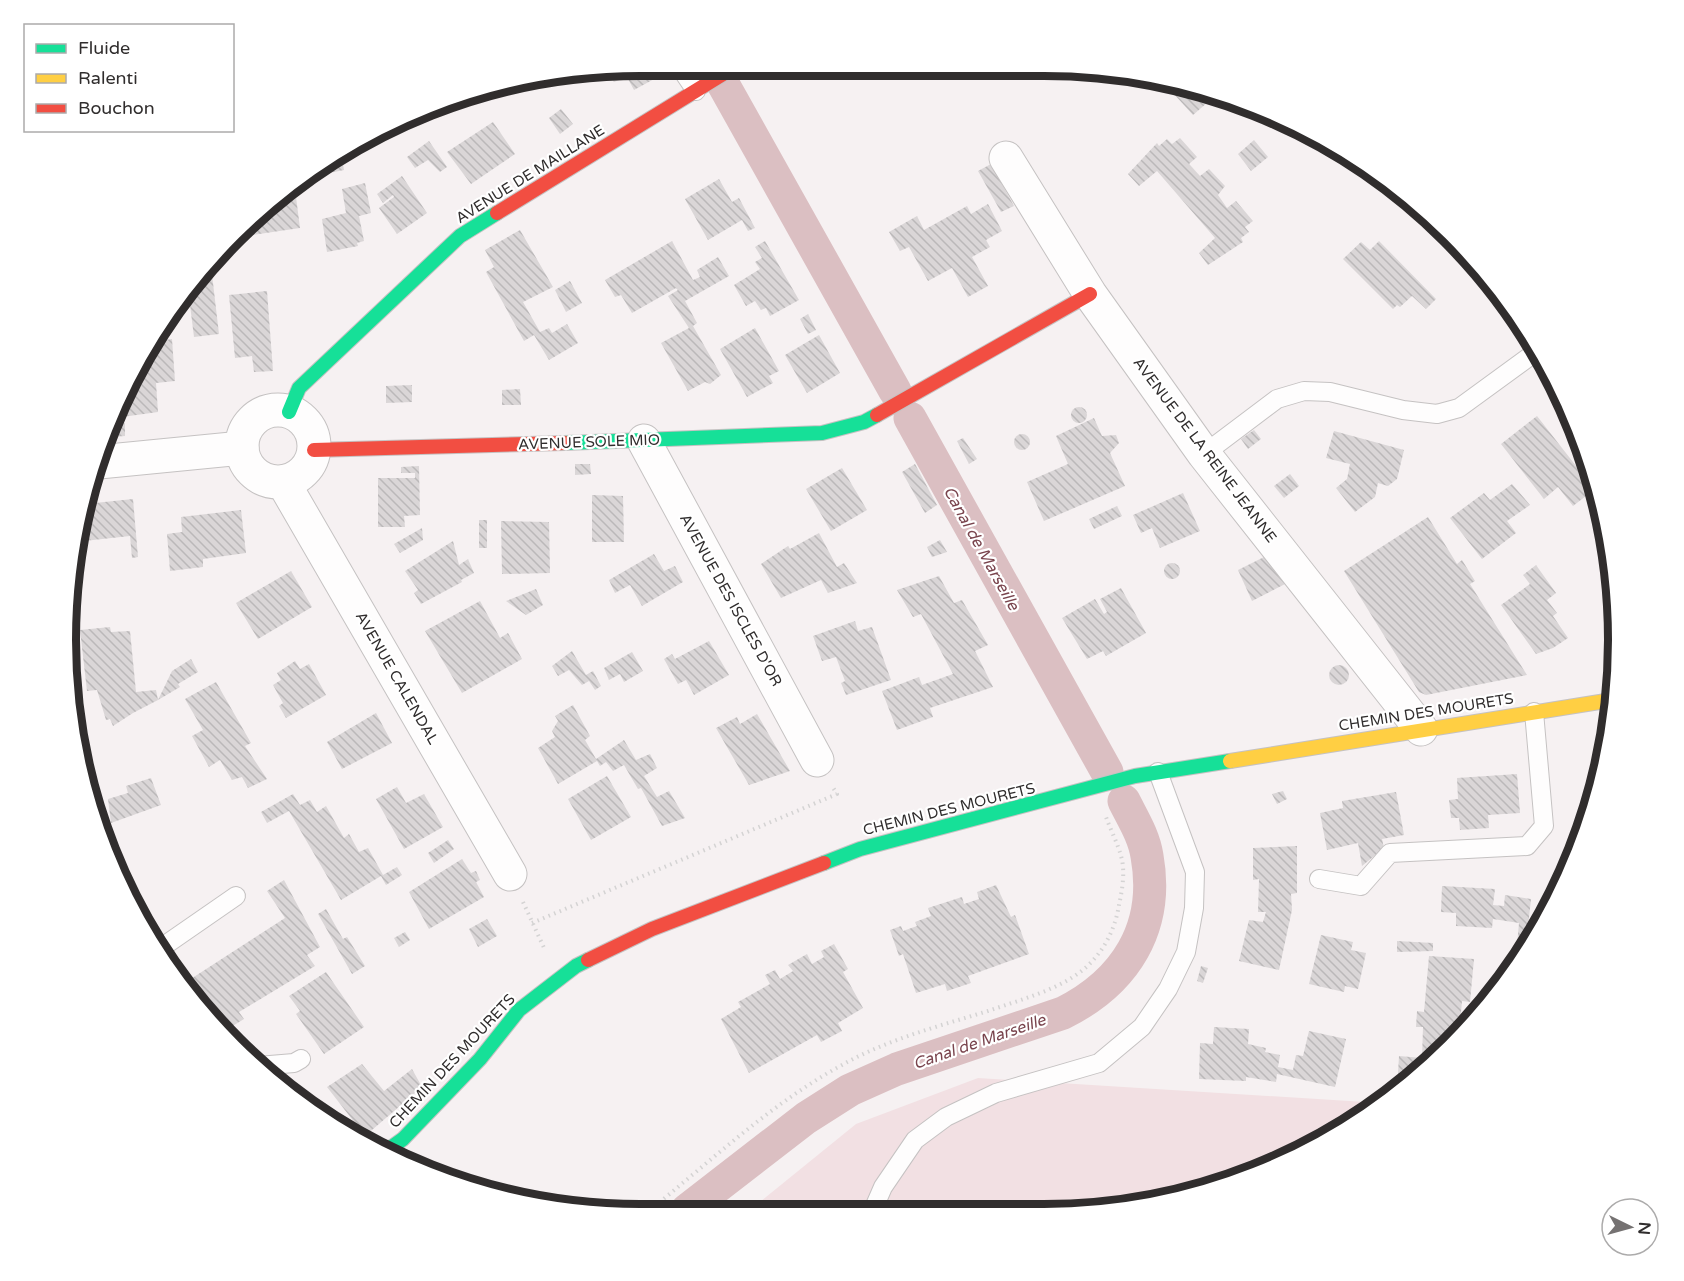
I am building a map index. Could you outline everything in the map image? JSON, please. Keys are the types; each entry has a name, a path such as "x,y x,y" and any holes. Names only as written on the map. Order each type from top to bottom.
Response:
{"street":[{"name":"AVENUE DE MAILLANE","path":"289,412 299,388 460,236 720,76"},
{"name":"AVENUE DE LA REINE JEANNE","path":"1006,158 1090,294 1204,454 1421,729"},
{"name":"AVENUE SOLE MIO","path":"314,450 644,441 822,433 864,422 1090,294"},
{"path":"269,411 289,412 304,422 311,432 314,450 310,462 303,472 283,482 263,479 253,472 246,462 242,448 244,435 250,424 259,416 269,411"},
{"name":"AVENUE DES ISCLES D'OR","path":"644,441 817,760"},
{"path":"105,461 242,448"},
{"name":"AVENUE CALENDAL","path":"283,482 510,874"},
{"name":"CHEMIN DES MOURETS","path":"392,1147 403,1139 480,1059 519,1010 576,966 652,929 860,849 1158,771 1604,701"}],"lane":[{"path":"689,76 701,88"},
{"path":"1204,454 1277,399 1304,391 1330,392 1403,410 1437,414 1459,408 1530,356"},
{"path":"1319,879 1361,886 1390,853 1527,846 1544,826 1534,712"},
{"path":"876,1204 883,1187 915,1140 946,1117 996,1093 1099,1063 1142,1027 1168,989 1186,952 1194,908 1195,872 1158,771"},
{"path":"166,944 236,896"},
{"path":"269,1065 294,1063 301,1059"}],"path":[{"path":"532,923 837,794 817,760"},
{"path":"657,1204 753,1126 809,1084 842,1065 878,1046 1038,994 1079,973 1095,959 1107,941 1118,914 1122,889 1122,861 1095,789"},
{"path":"510,874 560,979"}],"shaded area":[{"path":"978,1078 1367,1102 1326,1129 1259,1162 1225,1175 1154,1194 1117,1200 1044,1204 757,1204 856,1124"}],"building":[{"path":"640,76 655,76 656,78 634,90 627,77 614,82 611,78"},
{"path":"1172,92 1209,101 1193,115"},
{"path":"561,109 573,124 560,134 549,118"},
{"path":"493,122 515,154 471,184 447,152"},
{"path":"1180,138 1197,157 1189,164 1200,176 1209,169 1225,186 1218,195 1227,208 1236,201 1253,221 1245,227 1249,232 1241,238 1243,242 1208,265 1199,253 1215,238 1157,171 1139,186 1128,174 1157,143 1159,146 1167,139 1172,144"},
{"path":"1254,140 1268,157 1251,171 1238,154"},
{"path":"429,141 447,167 440,172 428,160 415,168 407,157"},
{"path":"343,162 344,170 329,173 329,171"},
{"path":"991,164 1014,206 1001,212 978,171"},
{"path":"402,176 427,213 397,234 379,208 394,197 393,195 383,203 377,194"},
{"path":"719,179 732,202 739,198 755,228 748,231 742,220 708,240 685,199"},
{"path":"365,183 371,213 359,216 364,241 357,243 358,246 327,252 322,219 346,213 342,189"},
{"path":"296,197 300,228 253,235 253,232 291,198"},
{"path":"988,204 1002,231 986,240 990,247 972,257 988,286 968,297 952,268 928,281 909,247 900,251 889,232 917,216 924,230 967,206 971,214"},
{"path":"520,230 553,287 523,302 540,332 549,328 552,333 567,324 578,343 549,360 534,335 524,341 486,272 494,267 485,250"},
{"path":"672,241 693,280 700,277 697,270 718,257 729,276 685,301 697,323 693,326 721,375 710,384 705,382 688,391 661,343 689,328 668,296 678,290 676,288 632,313 621,295 615,297 605,280"},
{"path":"765,241 799,300 770,316 766,308 761,310 755,301 746,306 734,285 760,269 755,262 762,258 755,247"},
{"path":"1379,241 1436,299 1426,309 1412,296 1400,307 1397,305 1393,309 1343,259 1361,242 1370,250"},
{"path":"212,274 219,334 194,337 190,302"},
{"path":"570,281 582,303 566,312 555,290"},
{"path":"267,291 273,371 254,372 252,356 235,358 229,295"},
{"path":"808,314 816,330 808,334 800,319"},
{"path":"755,328 779,371 769,376 773,383 747,397 720,349"},
{"path":"819,335 840,373 807,393 785,355"},
{"path":"172,339 175,381 156,383 158,412 123,417 152,358 163,340"},
{"path":"412,385 412,402 386,403 386,386"},
{"path":"520,389 521,405 502,405 502,390"},
{"path":"1079,407 1085,409 1087,415 1085,421 1079,423 1073,421 1071,415 1073,409"},
{"path":"1537,416 1581,470 1588,495 1573,506 1558,487 1544,499 1501,444"},
{"path":"1094,418 1102,436 1116,435 1119,443 1110,453 1125,486 1044,521 1027,482 1068,464 1056,436"},
{"path":"125,423 125,436 114,437 119,425"},
{"path":"1254,430 1261,439 1248,449 1241,439"},
{"path":"1334,431 1404,450 1397,479 1388,486 1378,483 1375,497 1355,512 1336,488 1347,479 1350,464 1326,458"},
{"path":"1022,434 1030,442 1022,450 1014,442"},
{"path":"963,438 977,459 969,464 957,441"},
{"path":"575,464 590,464 591,474 575,475"},
{"path":"915,464 937,505 925,513 902,472"},
{"path":"419,466 420,515 404,516 405,527 378,527 378,478 415,478 415,473 401,473 401,467"},
{"path":"842,468 867,510 831,531 806,489"},
{"path":"1290,474 1299,486 1284,498 1274,486"},
{"path":"1512,484 1530,505 1507,521 1516,533 1482,559 1450,518 1484,493 1490,500"},
{"path":"1183,493 1200,531 1160,548 1152,528 1141,533 1133,515"},
{"path":"592,495 623,496 624,542 592,542"},
{"path":"133,499 138,557 132,558 130,536 85,541 94,503"},
{"path":"1117,506 1122,516 1094,529 1089,519"},
{"path":"241,510 246,553 203,559 203,567 170,571 167,534 182,532 181,517"},
{"path":"1428,517 1457,564 1462,560 1475,581 1470,584 1527,675 1426,695 1419,692 1344,571"},
{"path":"479,520 487,520 487,548 479,548"},
{"path":"501,521 549,522 550,573 502,574"},
{"path":"422,528 423,540 400,553 394,544"},
{"path":"819,533 837,567 844,563 857,583 828,593 821,580 781,598 761,564 788,546 790,549"},
{"path":"940,540 947,552 932,557 927,547"},
{"path":"453,541 459,565 468,559 474,573 421,604 414,593 418,590 405,571"},
{"path":"654,554 664,571 675,566 683,582 642,606 630,585 615,593 609,580"},
{"path":"1264,557 1285,584 1252,601 1238,570"},
{"path":"1169,563 1175,563 1180,571 1178,577 1169,579 1164,574 1164,568"},
{"path":"1536,565 1556,593 1547,600 1557,613 1553,616 1568,638 1553,648 1536,654 1501,605 1530,584 1523,575"},
{"path":"291,571 312,607 258,639 236,603"},
{"path":"939,576 954,603 962,600 988,645 975,651 993,687 930,708 933,717 897,730 882,691 919,677 922,685 953,674 921,614 913,617 897,590"},
{"path":"1121,588 1146,633 1106,656 1103,651 1087,659 1062,618 1095,599 1104,614 1107,612 1100,599"},
{"path":"536,589 543,605 526,615 506,601"},
{"path":"480,601 500,638 508,633 522,659 462,693 425,631"},
{"path":"855,621 858,631 872,627 891,680 846,695 841,683 845,681 836,657 822,661 813,636"},
{"path":"110,627 111,632 130,631 136,692 156,690 158,700 113,726 110,719 106,720 97,690 87,691 80,630"},
{"path":"709,641 729,675 694,695 686,680 678,684 664,659 672,654 675,659"},
{"path":"572,651 586,675 593,671 601,686 595,690 589,681 582,685 569,670 558,676 552,666"},
{"path":"632,652 643,671 624,682 620,674 609,680 604,668"},
{"path":"191,659 198,672 178,684 180,687 158,700 172,671"},
{"path":"295,661 300,669 309,664 326,695 286,718 279,706 283,703 273,685 281,680 277,673"},
{"path":"1339,665 1346,668 1349,675 1346,682 1339,685 1332,682 1329,675 1332,668"},
{"path":"216,682 251,743 245,746 267,779 248,788 242,777 232,780 220,760 209,767 192,736 203,730 185,699"},
{"path":"573,705 590,736 585,740 596,759 624,740 636,760 650,754 657,768 644,776 657,797 669,791 685,818 662,826 641,788 638,789 624,765 613,771 606,762 600,766 597,761 558,784 538,748 555,737 552,731 558,721 555,716"},
{"path":"376,713 392,743 342,769 327,742"},
{"path":"757,714 790,771 749,785 716,728 737,717 740,724"},
{"path":"1517,774 1520,813 1488,815 1489,828 1460,830 1459,818 1451,818 1449,800 1458,799 1457,778"},
{"path":"607,776 631,817 591,840 568,799"},
{"path":"151,778 161,805 111,823 108,799 128,793 126,786"},
{"path":"397,787 406,803 424,794 443,827 404,849 376,799"},
{"path":"1283,791 1287,799 1277,804 1272,794"},
{"path":"1396,792 1404,835 1382,839 1384,848 1362,866 1358,843 1327,850 1320,813 1343,808 1342,801"},
{"path":"293,794 300,805 310,800 317,812 326,806 344,838 349,834 359,852 368,848 383,875 397,867 402,875 386,885 381,876 341,900 289,811 267,823 261,812"},
{"path":"448,840 454,849 434,863 428,853"},
{"path":"1297,846 1297,893 1291,894 1292,910 1279,970 1239,961 1249,920 1263,922 1266,912 1258,912 1259,879 1253,880 1253,848"},
{"path":"462,859 471,873 476,871 480,880 476,882 484,897 429,929 409,892"},
{"path":"284,880 320,947 307,955 315,966 239,1012 244,1019 232,1028 190,980 285,918 267,891"},
{"path":"996,885 1011,917 1015,915 1029,954 968,976 971,983 947,991 945,984 916,993 903,954 899,956 890,930 901,926 903,931 917,926 915,922 931,916 928,908 962,897 964,904 979,899 977,892"},
{"path":"1442,886 1495,889 1493,905 1504,906 1505,895 1531,899 1528,929 1518,945 1519,923 1493,919 1492,928 1456,926 1456,913 1441,912"},
{"path":"326,909 343,939 347,937 365,966 352,974 318,914"},
{"path":"487,919 497,936 478,947 469,929"},
{"path":"405,932 410,940 399,947 394,938"},
{"path":"1321,935 1353,942 1351,950 1366,953 1358,989 1345,986 1344,992 1309,984"},
{"path":"1397,941 1433,943 1433,951 1397,952"},
{"path":"834,944 848,969 843,972 863,1008 838,1023 842,1031 821,1042 817,1035 749,1073 721,1019 741,1007 738,1002 770,984 765,975 775,970 780,979 793,971 788,965 807,954 812,964 824,957 821,951"},
{"path":"1429,956 1474,959 1470,1002 1462,1001 1460,1020 1415,1065 1398,1079 1399,1056 1422,1058 1423,1027 1416,1027 1417,1011 1424,1012"},
{"path":"1201,966 1208,968 1203,983 1197,981"},
{"path":"326,972 364,1027 324,1054 296,1014 300,1011 289,996"},
{"path":"1214,1027 1249,1029 1248,1044 1266,1048 1265,1052 1280,1055 1278,1067 1293,1070 1296,1055 1303,1056 1309,1031 1346,1039 1335,1087 1277,1074 1276,1082 1246,1077 1246,1081 1199,1079 1200,1043 1213,1044"},
{"path":"362,1064 384,1091 412,1069 422,1087 367,1134 361,1130 327,1087"}],"waterway":[{"name":"Canal de Marseille","path":"722,82 895,391"},
{"name":"Canal de Marseille","path":"910,418 1107,772"},
{"name":"Canal de Marseille","path":"695,1204 806,1118 850,1090 897,1069 1063,1013 1104,986 1133,950 1148,907 1150,882 1146,849 1124,801"}],"traffic: fast":[{"path":"289,412 299,388 460,236 497,213"},
{"path":"565,443 822,433 864,422 877,415"},
{"path":"824,863 860,849 1135,776 1230,761"},
{"path":"392,1147 403,1139 480,1059 519,1010 576,966 588,960"}],"traffic: slow":[{"path":"1230,761 1604,701"}],"traffic: jam":[{"path":"497,213 720,76"},
{"path":"877,415 1090,294"},
{"path":"314,450 565,443"},
{"path":"588,960 652,929 824,863"}]}
